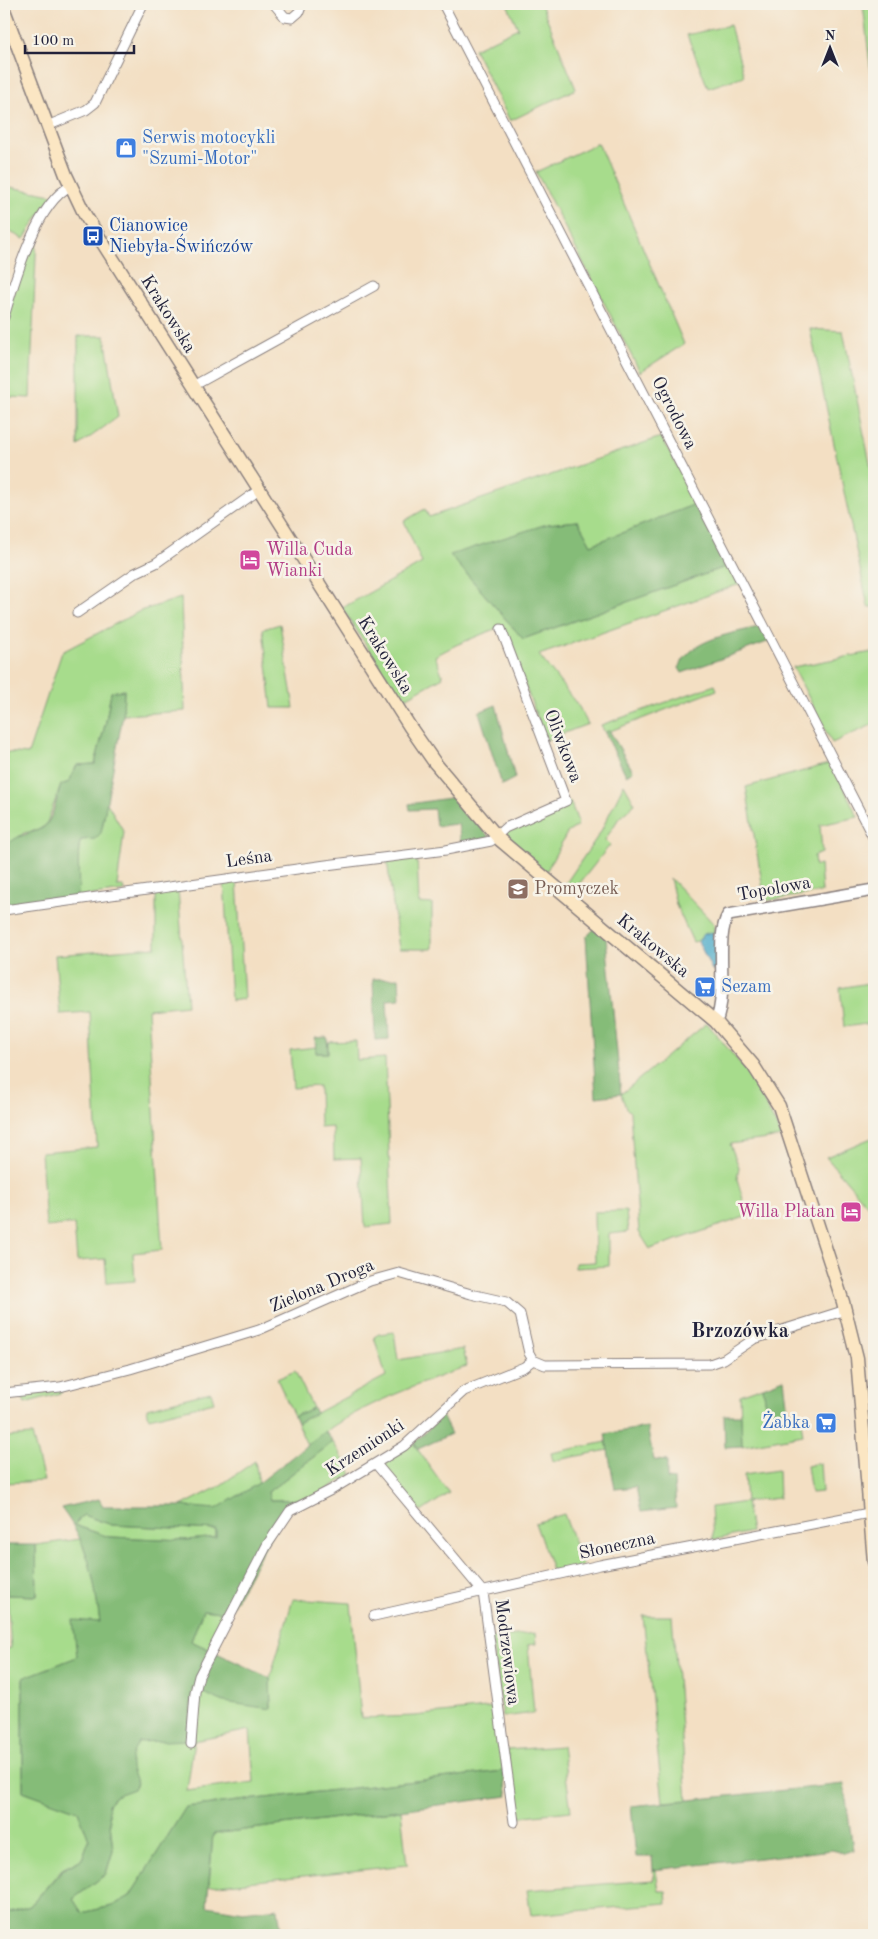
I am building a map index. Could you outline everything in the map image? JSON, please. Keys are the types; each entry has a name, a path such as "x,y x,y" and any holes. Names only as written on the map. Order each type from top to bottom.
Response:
{"main road":[{"name":"Krakowska","path":"4,10 71,186 90,223 418,740 442,772 496,835 526,863 716,1022 759,1073 779,1106 846,1310 857,1358 874,1562"}],"street":[{"path":"47,126 86,110 94,103 142,4"},
{"path":"274,4 285,17 295,17 302,4"},
{"name":"Ogrodowa","path":"443,4 874,839"},
{"path":"4,317 19,266 33,232 60,193 71,186"},
{"path":"193,386 374,286"},
{"path":"77,613 134,573 156,563 259,490"},
{"name":"Oliwkowa","path":"496,835 505,828 566,801 502,629"},
{"name":"Leśna","path":"4,910 326,864 446,850 491,841 496,835"},
{"name":"Topolowa","path":"716,1022 722,1000 723,930 728,915 874,890"},
{"name":"Zielona Droga","path":"4,1393 60,1387 130,1369 259,1330 370,1281 399,1272 471,1294 506,1302 520,1314 529,1353 533,1360"},
{"path":"533,1360 545,1365 710,1364 724,1359 754,1339 846,1310"},
{"name":"Krzemionki","path":"191,1744 195,1692 199,1676 268,1545 290,1512 376,1464 404,1446 464,1391 524,1367 533,1360"},
{"name":"Modrzewiowa","path":"376,1464 484,1592 514,1822"},
{"name":"Słoneczna","path":"374,1616 600,1566 869,1513"}],"green space":[{"path":"507,4 541,4 576,89 510,121 474,49 518,28"},
{"path":"863,4 874,4 874,101"},
{"path":"730,25 744,76 708,88 687,35"},
{"path":"598,143 684,344 640,372 536,172"},
{"path":"10,187 52,195 24,239 4,229 4,200"},
{"path":"38,228 40,230 37,233 30,398 9,397 4,468 4,320"},
{"path":"810,329 843,331 874,483 874,607 868,607"},
{"path":"78,336 105,336 118,417 78,446"},
{"path":"661,437 698,503 591,545 578,521 547,524 451,556 523,639 731,565 740,584 539,655 579,707 588,724 546,740 502,626 435,656 443,677 402,700 342,608 422,563 404,521 425,509 429,517"},
{"path":"698,503 731,565 523,639 450,555 547,524 578,521 591,545"},
{"path":"181,598 185,711 123,715 124,690 111,692 95,764 77,765 69,782 61,785 46,825 38,830 24,833 10,843 4,852 4,752 28,754 62,652 140,611"},
{"path":"280,624 294,708 272,708 263,629"},
{"path":"762,626 770,641 682,673 679,668 693,649 703,643 714,638"},
{"path":"872,652 874,660 874,724 832,743 793,667"},
{"path":"715,685 717,690 605,733 601,725"},
{"path":"124,690 123,715 101,833 95,839 81,840 80,844 78,897 4,908 2,865 7,846 17,838 37,831 46,825 53,811 61,785 69,782 77,765 95,764 111,692"},
{"path":"496,705 515,778 502,785 479,712"},
{"path":"609,730 633,771 626,775 605,733"},
{"path":"832,763 858,817 820,825 822,853 814,856 815,866 820,865 822,892 765,901 746,787"},
{"path":"624,784 635,804 619,818 605,840 610,845 572,893 564,886 600,833"},
{"path":"456,797 490,838 461,843 458,824 436,826 434,809 410,810 409,804"},
{"path":"106,801 124,832 117,886 123,886 124,891 78,897 78,859 81,840 95,836 102,828"},
{"path":"570,801 578,822 576,827 567,833 546,872 506,837 505,831"},
{"path":"417,856 419,903 432,904 432,949 399,949 387,860"},
{"path":"670,878 714,924 714,934 704,934 698,941 693,942 676,905"},
{"path":"237,880 244,999 231,1001 224,881"},
{"path":"178,890 187,1005 148,1009 162,1250 133,1253 135,1281 107,1283 105,1259 77,1261 74,1224 46,1227 41,1152 97,1147 90,1012 60,1014 55,955 156,947 156,892"},
{"path":"594,929 606,938 621,1094 596,1097 586,937"},
{"path":"399,978 400,999 387,1000 389,1039 375,1040 373,979"},
{"path":"874,982 874,1023 844,1027 840,988"},
{"path":"707,1023 752,1078 782,1137 730,1144 739,1167 737,1179 748,1216 650,1249 639,1232 630,1112 626,1108 621,1094"},
{"path":"327,1037 328,1053 316,1053 315,1038"},
{"path":"356,1041 357,1060 385,1058 392,1224 365,1227 361,1158 334,1159 333,1127 320,1128 319,1086 293,1088 290,1050 316,1047 317,1053 328,1053 328,1042"},
{"path":"874,1137 874,1213 826,1157"},
{"path":"626,1211 628,1232 609,1234 609,1266 575,1268 575,1263 595,1262 594,1212"},
{"path":"394,1332 398,1360 463,1349 467,1366 384,1399 344,1419 307,1445 297,1423 386,1376 374,1337 379,1334"},
{"path":"295,1371 313,1408 294,1416 277,1379"},
{"path":"784,1379 788,1412 768,1417 763,1387"},
{"path":"763,1387 768,1416 788,1412 800,1414 803,1435 742,1446 740,1395"},
{"path":"62,1389 61,1393 25,1403 21,1395"},
{"path":"211,1392 214,1402 149,1418 147,1408"},
{"path":"313,1408 316,1413 297,1423 294,1416"},
{"path":"724,1415 741,1415 742,1446 725,1447"},
{"path":"442,1416 451,1434 418,1449 414,1443"},
{"path":"647,1427 654,1460 667,1461 667,1479 674,1480 676,1508 641,1512 636,1487 615,1489 605,1434"},
{"path":"325,1431 333,1442 268,1492 270,1500 311,1499 283,1513 229,1613 203,1610 191,1641 270,1678 271,1709 224,1702 192,1688 188,1740 139,1742 131,1762 132,1772 137,1783 134,1789 115,1796 108,1804 113,1850 106,1874 73,1899 82,1913 112,1906 130,1896 186,1807 503,1771 508,1796 213,1834 207,1906 243,1912 278,1908 281,1930 262,1932 263,1935 4,1935 4,1914 30,1906 63,1869 82,1859 89,1840 78,1811 23,1791 23,1678 77,1657 73,1620 100,1622 89,1562 78,1535 61,1508 99,1499 103,1506 181,1506 216,1509 259,1483","holes":["83,1515 112,1525 216,1530 216,1537 187,1540 109,1537 74,1525"]},
{"path":"32,1435 44,1481 4,1483 4,1437"},
{"path":"333,1442 352,1474 311,1499 270,1500 268,1492"},
{"path":"607,1442 608,1450 553,1461 551,1453"},
{"path":"413,1443 449,1493 421,1512 379,1465"},
{"path":"255,1461 259,1483 216,1510 181,1506 218,1487"},
{"path":"820,1463 822,1492 811,1493 807,1466"},
{"path":"778,1470 779,1498 746,1502 744,1475"},
{"path":"746,1502 751,1532 713,1540 711,1507"},
{"path":"564,1514 583,1566 554,1575 535,1523"},
{"path":"83,1515 112,1525 216,1530 216,1538 184,1540 109,1537 74,1525"},
{"path":"80,1539 92,1567 100,1622 77,1657 23,1678 23,1791 78,1811 89,1840 82,1859 62,1869 30,1906 4,1914 4,1649 11,1648 7,1595 37,1596 36,1545"},
{"path":"4,1545 36,1545 37,1596 7,1595"},
{"path":"293,1599 351,1603 361,1718 415,1716 495,1707 503,1771 186,1807 130,1896 112,1906 82,1913 73,1899 106,1874 113,1850 108,1804 115,1796 137,1783 131,1771 130,1758 139,1741 192,1688 271,1708 270,1678","holes":["250,1730 254,1782 187,1791 194,1741"]},
{"path":"203,1610 229,1613 208,1649 191,1641"},
{"path":"643,1616 672,1616 687,1800 663,1802"},
{"path":"535,1633 536,1644 528,1645 534,1713 503,1717 491,1638"},
{"path":"562,1746 571,1811 516,1817 507,1750"},
{"path":"844,1784 853,1850 844,1853 832,1850 653,1870 652,1857 636,1857 631,1806"},
{"path":"401,1810 407,1865 209,1886 213,1834"},
{"path":"653,1870 656,1870 659,1891 666,1891 667,1903 531,1915 527,1890 654,1880"},
{"path":"310,1928 310,1935 263,1935 262,1932"}],"water":[{"path":"712,932 715,942 716,970 712,970 698,941 704,934"}],"place":[{"name":"Serwis motocykli \"Szumi-Motor\"","path":"126,148"},
{"name":"Cianowice Niebyła-Świńczów","path":"93,236"},
{"name":"Willa Cuda Wianki","path":"250,560"},
{"name":"Promyczek","path":"518,889"},
{"name":"Sezam","path":"705,987"},
{"name":"Willa Platan","path":"851,1212"},
{"name":"Żabka","path":"826,1423"}],"district":[{"name":"Brzozówka","path":"740,1332"}]}
